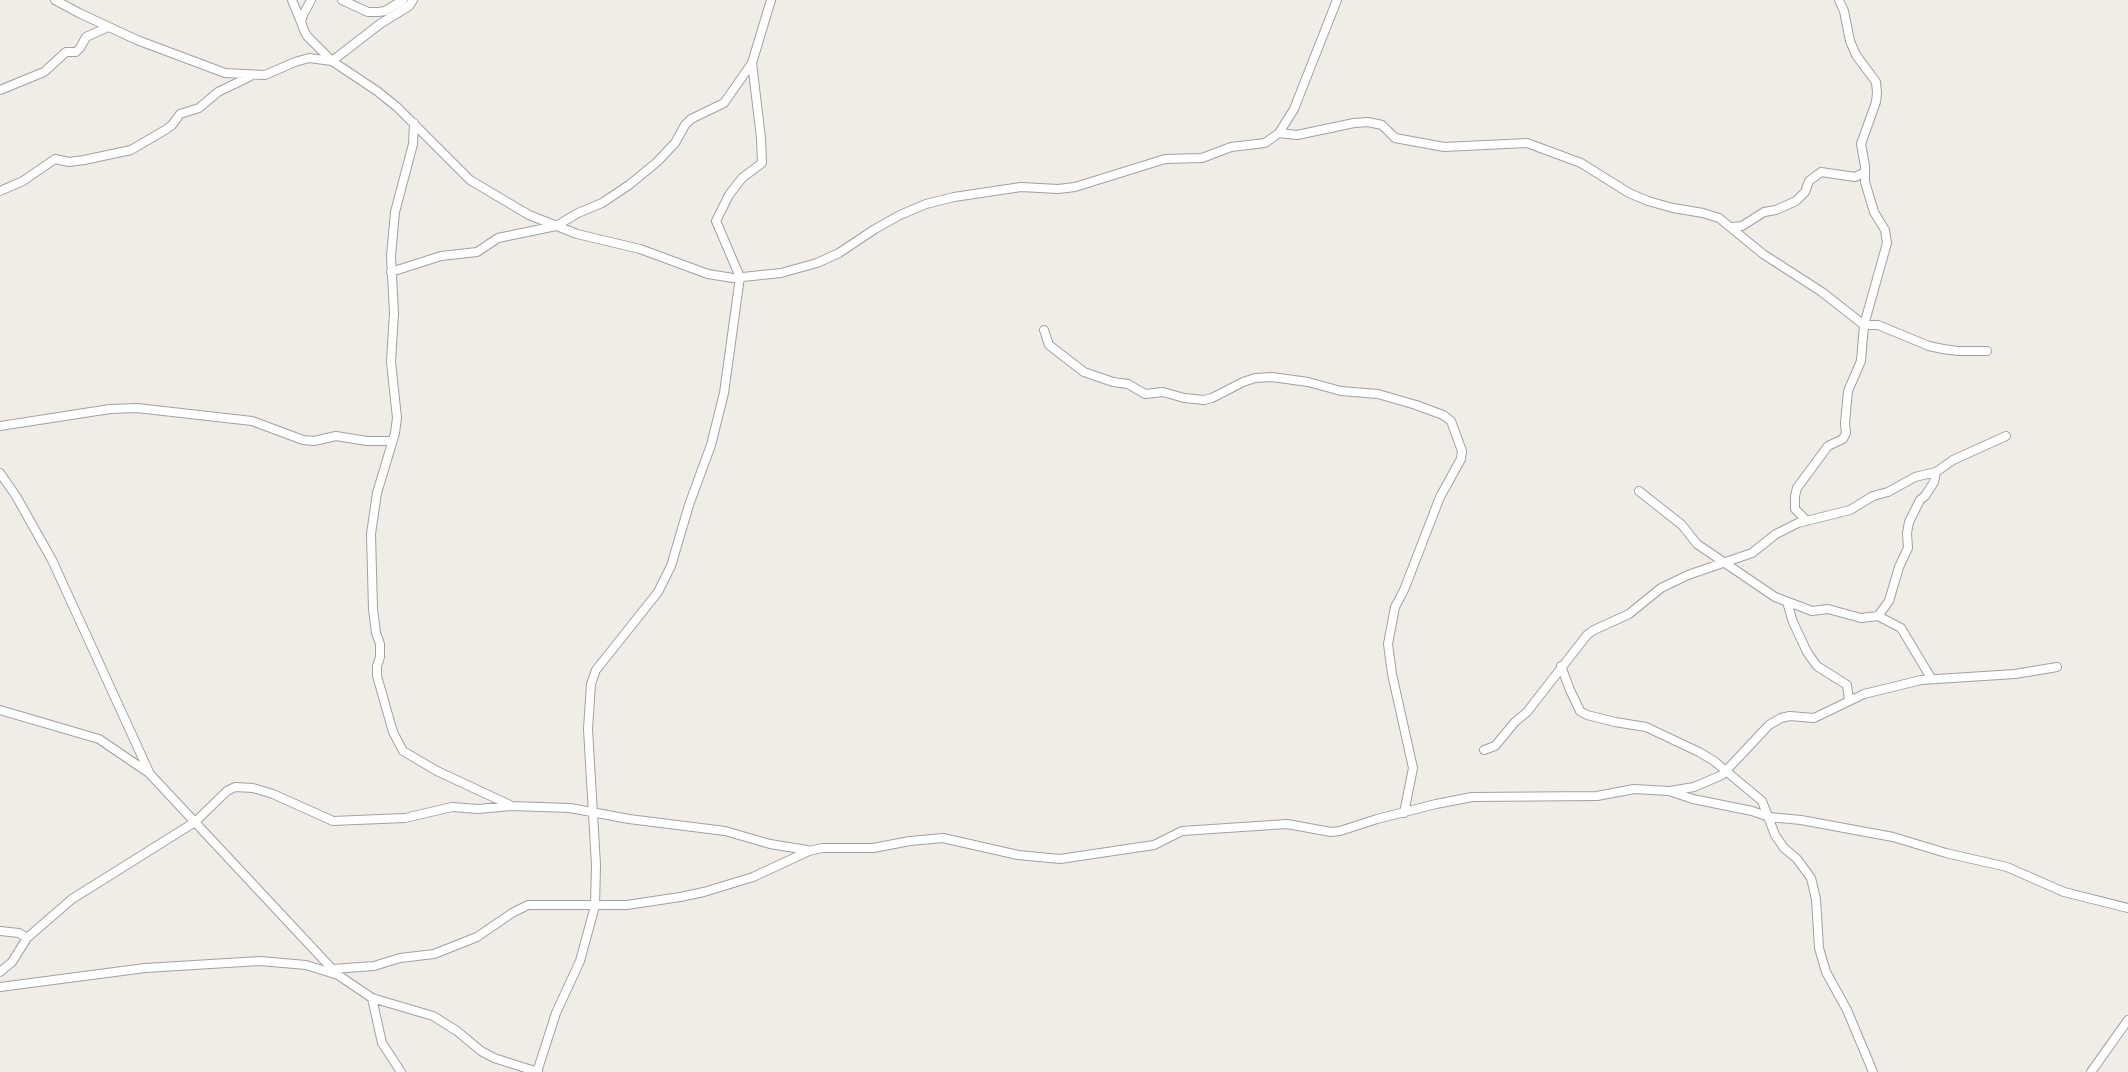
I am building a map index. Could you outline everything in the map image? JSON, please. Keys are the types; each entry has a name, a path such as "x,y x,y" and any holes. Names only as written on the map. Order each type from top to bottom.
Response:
{"street":[{"path":"55,0 160,50 225,73 251,76 265,75 309,58 332,61 380,24 405,9 412,0"},
{"path":"292,0 307,36 332,61 387,99 477,186 530,215 577,234 646,251 708,274 725,277 781,273 817,263 839,253 900,215 954,196 1021,187 1058,189 1075,187 1165,159 1202,158 1231,147 1266,143 1279,133 1294,109 1337,0"},
{"path":"301,22 311,0"},
{"path":"342,0 368,12 385,11 403,0"},
{"path":"391,272 441,256 477,252 498,238 556,226 614,196 645,173 675,143 692,119 724,103 752,63 771,0"},
{"path":"1806,520 1796,509 1797,488 1828,446 1839,443 1846,433 1848,396 1862,360 1864,325 1887,243 1885,230 1874,212 1865,182 1861,144 1876,102 1876,82 1856,55 1850,41 1844,10 1839,0"},
{"path":"0,90 44,72 66,52 76,52 86,37 108,27"},
{"path":"0,710 99,739 149,773 335,972 372,998 433,1016 494,1058 537,1072 556,1013 580,962 595,906 588,729 591,684 596,670 658,592 671,566 718,420 729,364 740,276 716,221 729,195 742,178 762,163 752,63"},
{"path":"0,191 30,177 55,159 69,162 131,150 165,130 183,112 199,108 218,92 251,76"},
{"path":"1279,133 1297,135 1368,122 1382,125 1395,138 1444,147 1527,143 1581,163 1622,189 1648,201 1719,218 1763,254 1822,292 1864,325 1878,325 1943,349 1987,351"},
{"path":"414,123 413,144 395,212 391,272 394,313 391,362 397,418 377,493 371,534 373,609 380,644 380,657 376,666 377,676 393,732 403,751 436,771 511,806"},
{"path":"1732,227 1742,226 1764,212 1776,210 1796,201 1804,192 1809,181 1821,172 1855,177 1865,171"},
{"path":"1044,330 1048,345 1084,372 1113,382 1128,384 1145,394 1163,392 1184,398 1204,400 1243,382 1272,376 1308,382 1341,392 1378,394 1416,405 1451,421 1462,452 1461,459 1440,497 1395,608 1388,644 1392,674 1413,768 1404,813"},
{"path":"0,426 117,408 137,408 252,421 303,440 314,441 336,436 367,441 392,441"},
{"path":"1484,750 1495,746 1515,722 1527,712 1561,666 1574,654 1582,640 1594,630 1629,614 1661,588 1688,575 1752,554 1776,534 1806,520 1841,514 1915,477 1936,472 1953,460 2006,436"},
{"path":"1878,616 1889,601 1899,567 1908,548 1906,533 1909,522 1920,500 1934,482 1936,472"},
{"path":"0,473 16,496 52,560 149,773"},
{"path":"1640,491 1682,525 1697,544 1774,597 1812,611 1828,609 1861,618 1878,616 1901,628 1931,678"},
{"path":"1787,602 1793,622 1807,652 1817,666 1847,685 1849,700"},
{"path":"1561,666 1580,711 1615,722 1646,727 1699,752 1762,801 1775,835 1811,878 1816,899 1819,948 1826,972 1848,1010 1873,1072"},
{"path":"0,987 145,968 260,961 306,965 335,972 374,966 400,958 434,954 477,937 512,913 528,906 627,905 704,892 753,877 809,851 822,848 873,848 943,838 1018,855 1060,859 1154,845 1182,831 1287,824 1331,832 1340,831 1377,819 1472,797 1597,796 1634,789 1669,791 1694,787 1726,772 1769,725 1781,718 1790,716 1814,718 1849,700 1879,689 1931,678 2015,674 2056,667"},
{"path":"0,972 12,962 27,938 72,900 195,822 235,787 253,788 273,794 333,821 405,818 452,807 570,808 705,828 809,851"},
{"path":"1669,791 1693,800 1752,811 1769,817 1801,820 1893,837 1946,853 2007,867 2064,892 2128,908"},
{"path":"0,931 19,933 27,938"},
{"path":"372,998 382,1043 401,1072"},
{"path":"2091,1072 2128,1020"}]}
